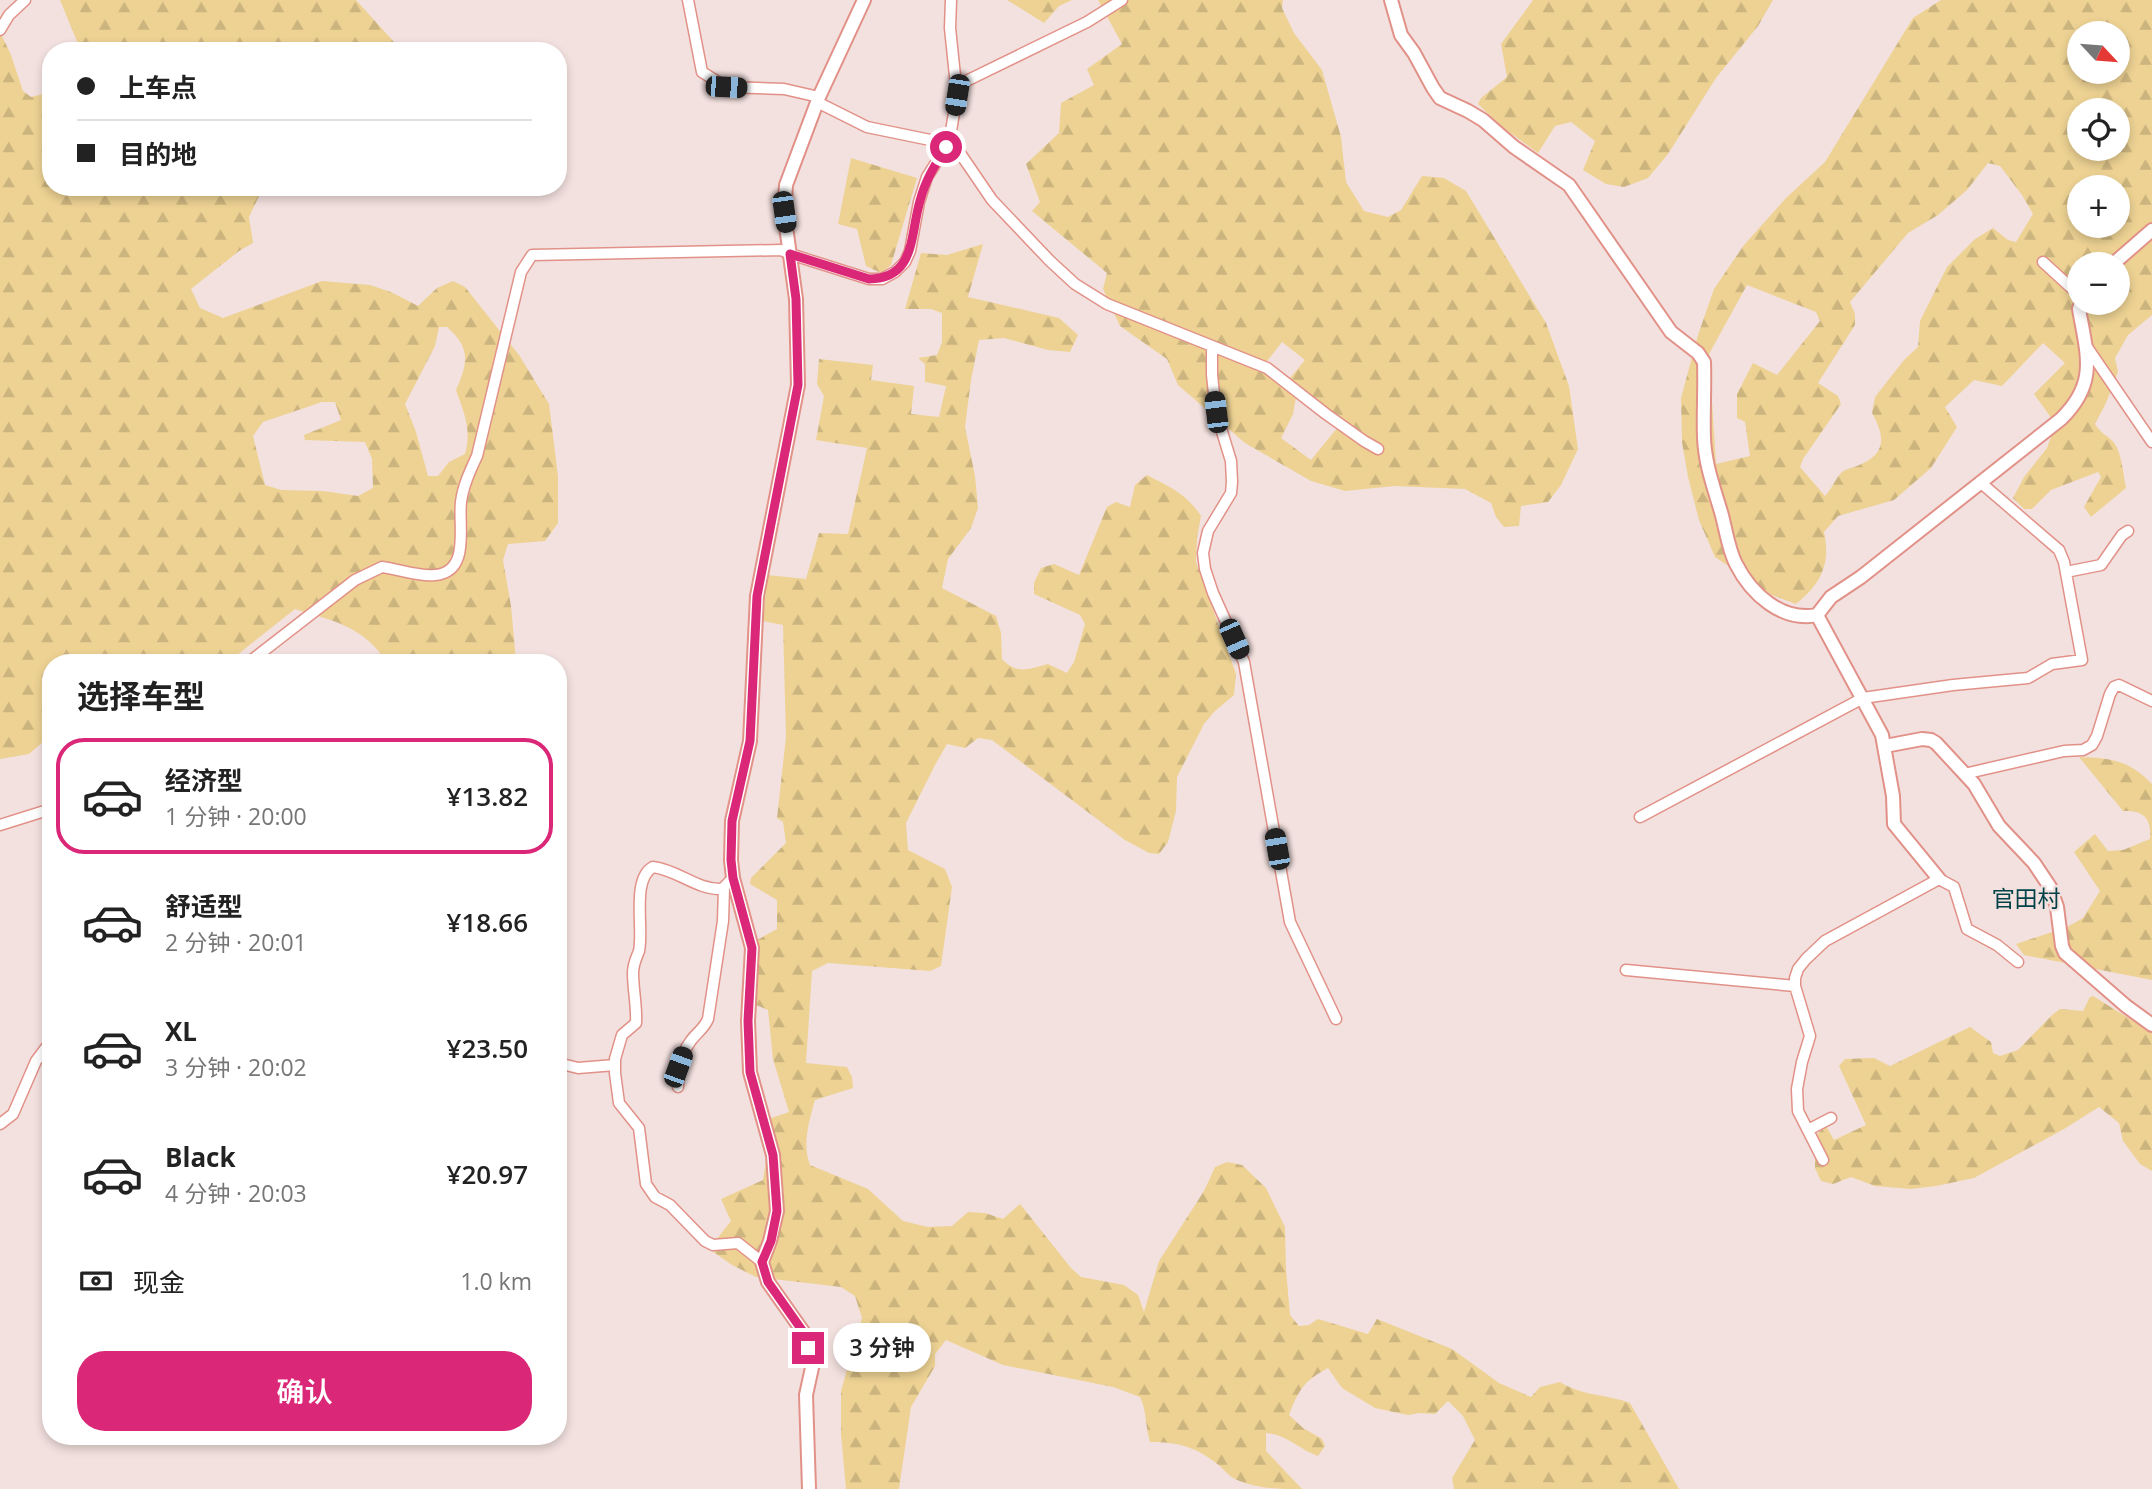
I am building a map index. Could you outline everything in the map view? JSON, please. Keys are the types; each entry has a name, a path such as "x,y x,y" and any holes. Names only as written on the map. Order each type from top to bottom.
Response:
{"street":[{"path":"0,30 9,15 25,0"},
{"path":"688,0 702,72 726,87 784,89 818,99 867,127 948,142 992,200 1074,284 1107,304 1267,368 1378,449"},
{"path":"678,1087 678,1067 684,1053 708,1019 729,883 732,821 750,741 757,596 798,385 796,299 784,212 786,185 818,99 864,0"},
{"path":"260,654 355,580 376,568 434,576 449,571 454,566 461,538 461,502 467,475 477,456 521,272 532,256 781,250 869,279 882,279 895,272 905,262 910,251 919,202 927,177 948,142 957,95 950,28 951,0"},
{"path":"956,86 1087,22 1122,0"},
{"path":"1391,0 1401,35 1440,98 1483,120 1514,147 1569,185 1671,332 1698,353 1704,362 1704,439 1709,474 1735,564 1767,603 1791,615 1804,618 1817,615 1831,597 1861,578 2072,408 2087,380 2086,346 2080,315"},
{"path":"2127,252 2152,230"},
{"path":"2043,262 2067,284"},
{"path":"2086,346 2148,428 2152,442"},
{"path":"1212,347 1216,412 1230,461 1232,482 1231,493 1208,531 1203,553 1205,569 1244,662 1290,922 1336,1020"},
{"path":"1640,817 1863,698 2028,678 2052,664 2082,660 2066,572 2059,550 1980,482"},
{"path":"2066,572 2101,565 2128,531"},
{"path":"1817,615 1882,735 1893,796 1894,824 1939,879 1954,887 1967,929 1997,945 2018,961"},
{"path":"1964,774 2064,751 2083,750 2092,745 2110,694 2114,687 2119,685 2152,701"},
{"path":"1885,746 1922,739 1936,743 1974,784 1999,826 2034,863 2050,887 2057,907 2065,953 2152,1025"},
{"path":"0,825 42,812"},
{"path":"729,883 714,890 692,883 663,868 653,867 645,874 641,888 639,951 633,962 636,1023 622,1035 615,1065 616,1090 619,1103 639,1128 646,1184 650,1192 670,1205 705,1241 713,1245 738,1243 762,1262 768,1282 804,1333 813,1363 806,1395 809,1489"},
{"path":"1823,1160 1798,1111 1797,1089 1810,1036 1795,986 1798,969 1825,942 1939,879"},
{"path":"729,883 752,948 748,1021 750,1072 773,1155 775,1177 777,1211 771,1241 762,1262"},
{"path":"1626,970 1795,986"},
{"path":"0,1124 13,1114 36,1060 42,1052"},
{"path":"567,1065 578,1068 615,1065"},
{"path":"1808,1130 1831,1118"}],"green space":[{"path":"60,0 356,0 394,42 77,42"},
{"path":"1007,0 1072,0 1059,6 1044,23"},
{"path":"1098,0 1283,0 1282,8 1294,33 1322,70 1341,137 1346,182 1364,211 1388,217 1401,210 1422,176 1444,178 1466,191 1546,323 1569,386 1578,449 1561,485 1548,502 1521,506 1519,526 1504,527 1496,517 1491,503 1465,489 1395,486 1345,491 1311,481 1245,443 1178,385 1167,359 1120,326 1103,289 1107,273 1032,211 1040,202 1026,164 1059,133 1061,103 1094,85 1087,69 1122,44","holes":["1282,342 1305,360 1290,378 1343,421 1311,460 1281,438 1293,414 1296,397 1261,369"]},
{"path":"1533,0 1773,0 1758,26 1716,78 1668,154 1648,178 1624,187 1606,184 1583,170 1595,141 1571,122 1555,126 1538,153 1501,126 1478,104 1481,98 1507,77 1501,44"},
{"path":"1941,0 2152,0 2152,315 2128,335 2115,358 2118,372 2095,424 2117,448 2126,488 2091,517 2084,507 2101,477 2098,472 2051,490 2032,509 2024,509 2013,498 2024,477 2047,448 2053,431 2052,419 2034,394 2065,363 2043,343 2002,386 1974,380 1945,407 1957,427 1931,468 1894,500 1838,516 1824,532 1825,564 1818,581 1796,604 1772,595 1715,557 1699,520 1682,442 1681,398 1698,335 1714,289 1744,245 1786,198 1825,162 1913,18","holes":["1988,163 2000,166 2033,214 2016,242 2008,240 1993,228 1975,239 1947,267 1920,321 1918,347 1904,360 1875,397 1872,413 1880,430 1881,445 1878,451 1867,462 1841,473 1825,496 1800,467 1841,404 1838,396 1818,383 1855,325 1855,314 1850,302 1908,233 1938,215 1967,190","1747,285 1816,312 1820,321 1777,375 1753,363 1737,394 1737,418 1745,422 1750,456 1716,464 1709,354"]},
{"path":"0,36 11,55 23,91 31,97 42,94 42,196 259,196 249,217 253,243 191,289 200,308 223,318 322,281 370,285 418,306 437,288 453,281 465,287 519,355 549,404 558,476 558,523 545,541 508,544 503,560 515,654 380,654 359,633 295,609 238,654 42,654 42,743 29,754 0,759","holes":["439,327 447,327 464,349 465,364 456,390 466,422 467,445 465,454 449,462 438,476 428,476 405,404 435,346","322,402 335,402 341,420 304,435 305,440 365,442 372,459 373,488 358,496 323,491 281,490 265,485 253,436 263,422"]},
{"path":"851,158 917,178 891,265 881,273 866,266 857,229 838,224"},
{"path":"983,244 968,297 1059,318 1078,335 1070,352 1048,350 1004,338 979,340 965,427 975,476 978,508 971,528 948,559 942,588 996,616 1001,633 1002,659 1008,664 1024,669 1048,664 1067,673 1074,662 1085,624 1080,615 1034,594 1034,583 1041,568 1054,564 1079,575 1107,507 1116,502 1130,507 1135,485 1147,475 1171,487 1196,508 1201,516 1196,562 1236,674 1234,695 1204,724 1177,777 1176,811 1168,842 1159,854 1149,853 1125,840 992,740 978,738 965,748 947,744 906,823 908,850 945,869 952,887 941,966 930,971 828,963 812,971 806,1063 847,1067 853,1088 815,1100 806,1141 810,1165 868,1189 903,1221 928,1227 952,1226 968,1212 985,1213 1003,1219 1020,1204 1081,1277 1124,1285 1138,1295 1144,1312 1159,1261 1204,1191 1215,1167 1227,1162 1242,1165 1266,1188 1285,1227 1290,1315 1299,1326 1309,1325 1318,1319 1368,1334 1377,1319 1452,1349 1499,1383 1531,1397 1540,1387 1560,1382 1577,1390 1630,1403 1679,1489 1454,1489 1452,1478 1475,1440 1463,1416 1448,1401 1435,1414 1408,1415 1375,1408 1342,1388 1328,1368 1303,1387 1289,1415 1303,1428 1322,1439 1325,1446 1318,1456 1281,1436 1266,1433 1266,1451 1302,1489 1253,1485 1234,1479 1219,1465 1193,1449 1177,1444 1150,1442 1140,1397 1113,1387 1003,1365 946,1340 935,1354 935,1366 911,1407 899,1489 846,1489 841,1434 841,1391 862,1318 855,1296 841,1287 756,1277 709,1249 731,1221 721,1199 763,1180 767,1155 756,1123 789,1112 773,1059 768,1010 741,999 746,946 777,929 777,900 750,884 751,878 786,843 783,822 777,818 786,737 783,625 763,621 767,575 806,579 819,533 848,534 867,448 816,440 824,396 817,384 819,359 873,365 871,380 914,386 911,414 939,417 946,386 925,382 925,364 918,358 937,355 942,342 942,313 931,309 905,309 921,253 947,255"},
{"path":"2079,757 2119,762 2144,776 2152,784 2152,980 2024,955 2016,944 2067,927 2083,918 2100,891 2074,852 2095,834 2108,851 2123,850 2150,839 2145,817 2136,812 2123,811"},
{"path":"2093,996 2138,1024 2152,1025 2152,1171 2140,1164 2123,1141 2119,1123 2099,1107 1974,1178 1911,1189 1875,1186 1851,1177 1833,1184 1821,1181 1815,1168 1815,1136 1826,1126 1834,1140 1866,1125 1839,1066 1845,1059 1874,1058 1890,1066 1970,1027 1991,1042 1993,1053 2000,1056 2018,1050 2060,1009 2083,1011"}],"district":[{"name":"官田村","path":"2026,898"}],"route":[{"path":"808,1348 804,1333 768,1282 762,1262 771,1241 777,1211 773,1155 750,1072 748,1021 752,948 733,878 731,860 732,821 750,741 757,596 798,385 796,299 790,254 869,279 882,279 895,272 905,262 910,251 919,202 927,177 946,147"}]}
